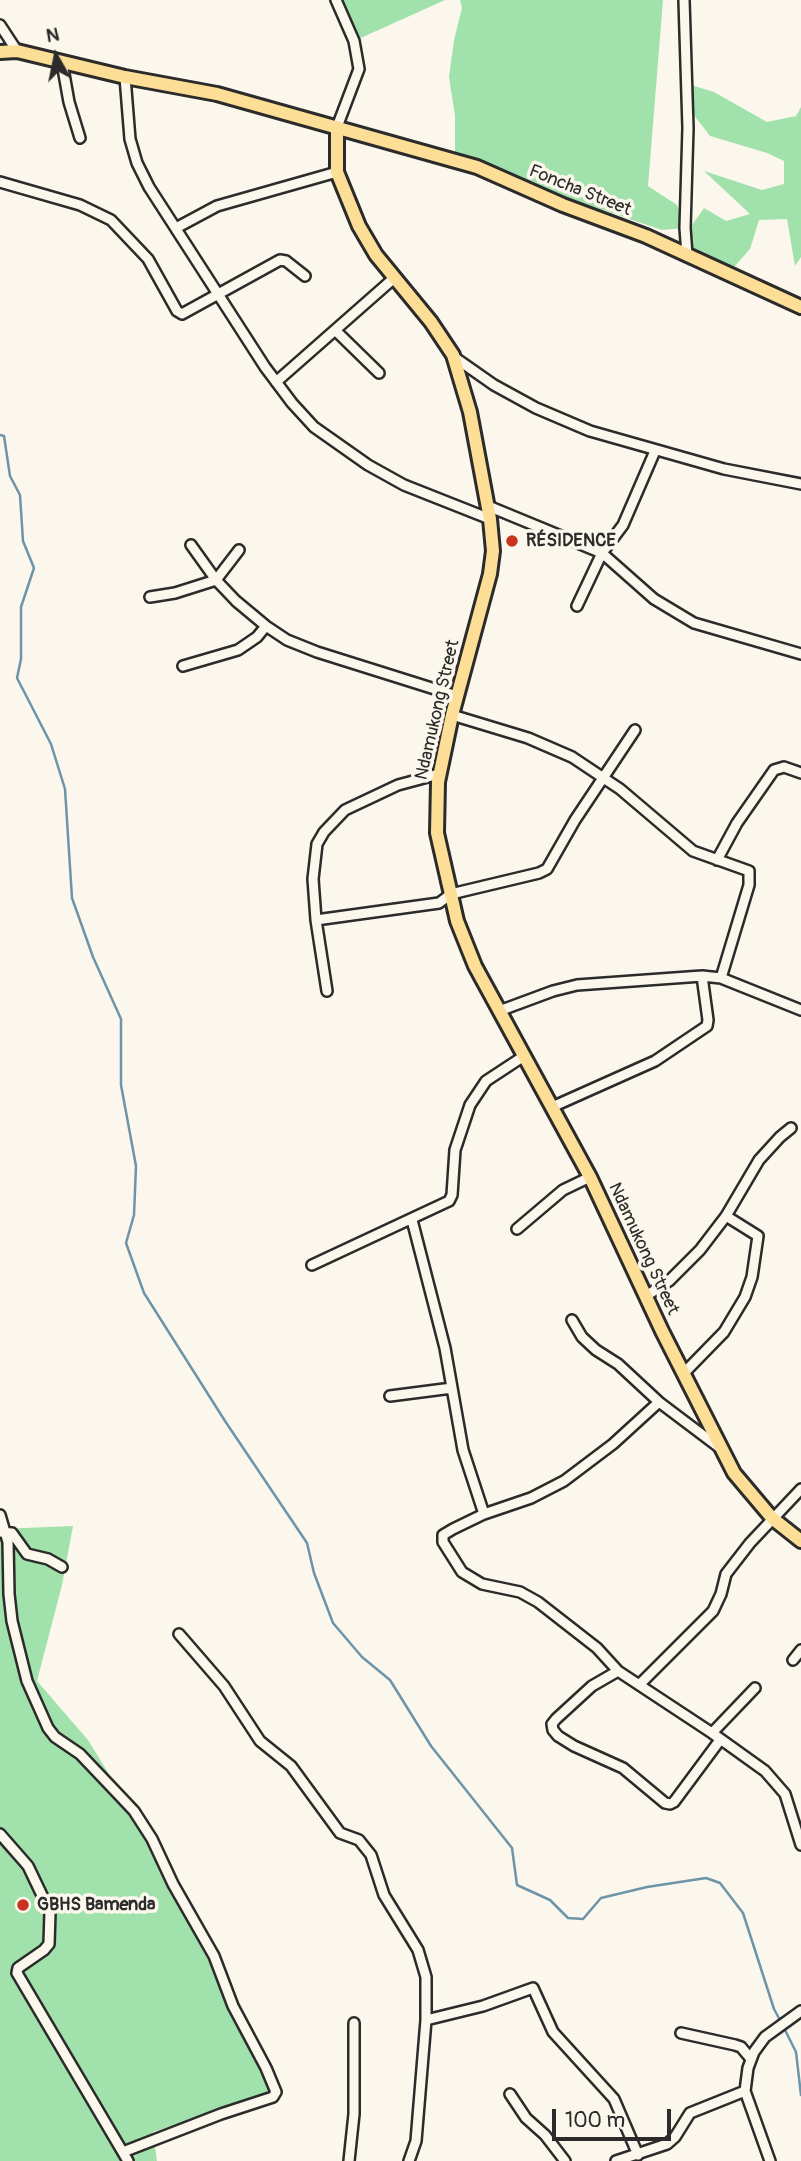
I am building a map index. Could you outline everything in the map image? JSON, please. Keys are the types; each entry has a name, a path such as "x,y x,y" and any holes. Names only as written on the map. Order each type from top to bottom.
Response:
{"main road":[{"name":"Foncha Street","path":"0,52 17,51 125,77 217,94 477,167 563,205 646,236 801,307"},
{"name":"Ndamukong Street","path":"337,127 337,172 359,226 393,279 431,322 453,355 470,412 489,512 491,574 452,715 439,774 436,812 437,833 464,941 590,1177 734,1473 772,1518 801,1541"}],"street":[{"path":"336,0 359,58 359,69 337,127"},
{"path":"684,0 688,128 685,228 687,255"},
{"path":"0,24 17,51"},
{"path":"62,63 69,102 80,138"},
{"path":"125,77 130,139 137,163 149,187 276,382 314,427 368,465 404,485 602,553 654,599 694,623 801,654"},
{"path":"176,228 217,205 337,172"},
{"path":"0,182 80,205 111,220 148,259 177,311 182,314 280,260 286,261 305,276"},
{"path":"276,382 393,279"},
{"path":"335,330 379,373"},
{"path":"453,355 472,372 536,408 590,431 655,451 801,484"},
{"path":"577,606 602,553 623,525 655,451"},
{"path":"191,545 216,580 236,601 287,640 457,696"},
{"path":"150,597 175,593 216,580 239,550"},
{"path":"183,666 238,650 257,637 266,626"},
{"path":"452,715 555,748 603,778 657,818 693,851 749,871 750,877 721,978"},
{"path":"316,920 439,903 451,894 547,869 575,820 635,730"},
{"path":"717,859 737,823 774,770 784,767 801,773"},
{"path":"327,990 316,920 314,855 317,844 324,832 345,810 398,785 439,774"},
{"path":"552,1107 655,1061 707,1026 702,976"},
{"path":"499,1011 577,985 702,976 721,978 801,1010"},
{"path":"312,1265 449,1201 459,1134 470,1105 486,1081 524,1056"},
{"path":"646,1296 685,1267 700,1250 726,1216 759,1160 791,1128"},
{"path":"517,1229 563,1190 590,1177"},
{"path":"684,1374 724,1332 745,1297 752,1277 758,1236 726,1216"},
{"path":"412,1220 440,1325 467,1467 484,1514"},
{"path":"572,1320 588,1344 618,1364 659,1402 722,1449"},
{"path":"390,1395 452,1388"},
{"path":"659,1402 613,1444 564,1481 531,1498 484,1514 443,1535 443,1542 462,1572 482,1584 520,1592 538,1602 597,1648 618,1671 765,1771 785,1794 801,1846"},
{"path":"640,1684 713,1611 726,1574 772,1518 801,1489"},
{"path":"0,1515 12,1621 27,1681 48,1728 55,1737 87,1761 134,1811 214,1956 233,2006 276,2092 273,2098 221,2114 123,2152"},
{"path":"3,1532 12,1533 27,1554 48,1559 62,1567"},
{"path":"179,1634 224,1686 260,1741 292,1766 340,1833 359,1840 371,1854 384,1895 412,1940 422,1962 426,1977 426,2020 416,2141 409,2161"},
{"path":"793,1660 801,1650"},
{"path":"618,1671 592,1686 556,1719 552,1724 558,1736 623,1768 665,1803 670,1804 720,1740"},
{"path":"712,1733 755,1688"},
{"path":"0,1833 29,1866 50,1912 49,1944 18,1968 17,1973 128,2161"},
{"path":"426,2020 483,2006 533,1988 553,2032 614,2099 638,2155"},
{"path":"770,2161 745,2091 751,2059 758,2046 778,2027 801,2011"},
{"path":"349,2161 354,2114 354,2023"},
{"path":"681,2033 735,2045 751,2059"},
{"path":"617,2161 667,2144 675,2137 690,2113 745,2091"},
{"path":"510,2094 526,2118 545,2135 565,2161"}],"green space":[{"path":"336,0 445,0 354,41"},
{"path":"460,0 663,0 648,186 677,205 685,228 662,230 455,160 455,116 449,77 462,8"},
{"path":"691,85 714,92 767,122 796,116 801,107 801,257 795,266 787,219 759,220 750,249 728,274 687,255 685,235 704,208 726,221 750,214 704,171 762,190 784,184 784,161 767,153 710,136 690,110"},
{"path":"73,1526 62,1585 37,1681 88,1740 173,1878 197,1940 278,2086 252,2099 153,2132 157,2161 0,2161 0,1529"}],"waterway":[{"path":"0,435 4,436 10,476 20,495 23,541 34,568 21,607 21,659 17,678 51,744 65,789 72,898 93,957 121,1019 121,1085 136,1166 134,1215 126,1243 144,1293 307,1543 314,1573 333,1623 362,1657 390,1680 431,1746 512,1848 517,1885 550,1900 568,1918 583,1919 601,1898 647,1887 706,1878 720,1883 743,1913 774,2009 781,2022"},
{"path":"784,2028 796,2052 801,2095"}],"place":[{"name":"RÉSIDENCE","path":"512,541"},
{"name":"GBHS Bamenda","path":"23,1905"}]}
